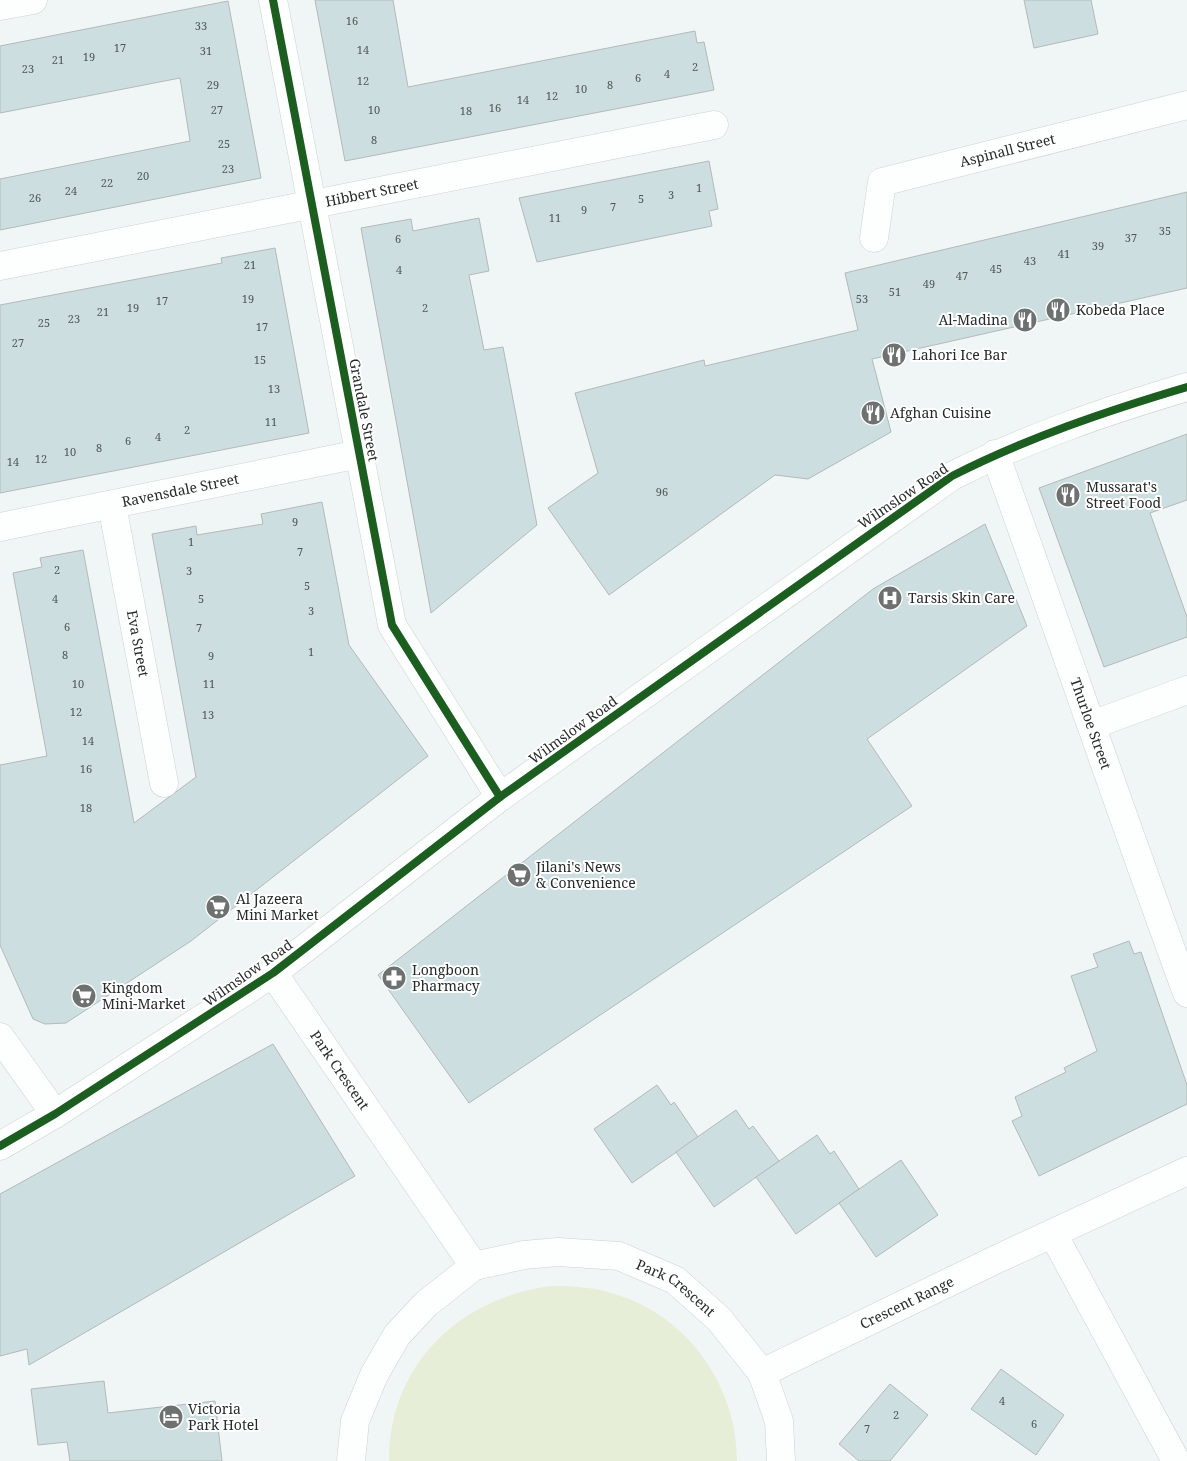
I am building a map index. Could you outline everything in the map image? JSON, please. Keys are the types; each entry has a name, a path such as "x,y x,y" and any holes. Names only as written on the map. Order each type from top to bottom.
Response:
{"street":[{"path":"0,6 33,0"},
{"name":"Grandale Street","path":"273,0 392,625 500,797"},
{"name":"Aspinall Street","path":"874,238 882,182 1187,105"},
{"name":"Hibbert Street","path":"0,266 714,125"},
{"name":"Wilmslow Road","path":"0,1146 55,1114 273,973 500,797 919,497 952,476 995,454 1102,412 1187,387"},
{"name":"Ravensdale Street","path":"0,527 359,454"},
{"name":"Thurloe Street","path":"995,454 1092,725 1113,791 1187,993"},
{"name":"Eva Street","path":"112,505 164,783"},
{"path":"1092,725 1187,690"},
{"name":"Park Crescent","path":"273,973 474,1266"},
{"path":"0,1037 55,1114"},
{"name":"Crescent Range","path":"762,1374 1187,1171"},
{"path":"1052,1234 1176,1461"},
{"name":"Park Crescent","path":"352,1461 355,1421 374,1375 397,1335 426,1304 474,1266 524,1255 558,1252 619,1256 675,1280 719,1319 762,1374 779,1421 781,1461"}],"green space":[{"path":"551,1286 583,1287 615,1294 641,1304 665,1319 686,1337 718,1381 728,1406 735,1433 737,1461 389,1461 392,1426 401,1395 416,1367 436,1342 459,1321 487,1305 518,1293"}],"building":[{"path":"315,0 393,0 408,87 695,31 697,43 704,42 714,90 345,161"},
{"path":"1024,0 1091,0 1098,34 1034,48"},
{"path":"228,1 261,178 0,230 0,179 190,141 180,78 0,113 0,46"},
{"path":"709,161 718,209 709,211 712,226 537,262 519,198"},
{"path":"1187,192 1187,288 872,359 891,432 808,479 775,475 609,595 548,508 598,473 575,393 704,360 705,366 858,330 845,273"},
{"path":"479,218 489,271 469,275 484,350 503,347 537,525 431,613 361,228 411,219 413,231"},
{"path":"275,248 309,433 0,493 0,305 222,263 221,258"},
{"path":"1187,434 1187,500 1150,513 1187,617 1187,637 1104,667 1039,488"},
{"path":"322,502 349,645 428,756 191,941 66,1023 45,1024 33,1019 0,945 0,765 47,756 13,573 42,567 40,558 83,550 134,823 196,777 152,534 196,526 197,535 263,524 261,514"},
{"path":"985,524 1027,626 867,739 912,806 469,1103 378,975 873,589"},
{"path":"1129,941 1134,954 1141,952 1187,1085 1187,1104 1039,1176 1012,1121 1022,1116 1015,1097 1066,1072 1064,1068 1097,1051 1071,976 1098,967 1093,954"},
{"path":"273,1044 355,1176 29,1365 27,1349 0,1356 0,1194"},
{"path":"657,1085 671,1105 674,1102 698,1137 632,1183 594,1129"},
{"path":"736,1110 749,1129 753,1126 779,1161 714,1207 676,1152"},
{"path":"817,1135 830,1154 834,1151 859,1189 796,1234 756,1177"},
{"path":"901,1160 938,1215 876,1257 839,1203"},
{"path":"1001,1369 1064,1415 1036,1455 971,1409"},
{"name":"Victoria Park Hotel","path":"104,1381 108,1413 215,1401 222,1461 70,1461 67,1442 38,1445 31,1389"},
{"path":"890,1384 928,1415 890,1461 859,1461 839,1444"}],"cycle path":[{"path":"273,0 392,625 500,797"},
{"path":"0,1146 55,1114 273,973 500,797 952,476 1009,449 1067,426 1187,387"}],"place":[{"name":"Kobeda Place","path":"1058,310"},
{"name":"Al-Madina","path":"1025,320"},
{"name":"Lahori Ice Bar","path":"894,355"},
{"name":"Afghan Cuisine","path":"873,413"},
{"name":"Mussarat's Street Food","path":"1068,495"},
{"name":"Tarsis Skin Care","path":"890,598"},
{"name":"Jilani's News & Convenience","path":"519,875"},
{"name":"Al Jazeera Mini Market","path":"218,907"},
{"name":"Longboon Pharmacy","path":"394,978"},
{"name":"Kingdom Mini-Market","path":"84,996"},
{"name":"Victoria Park Hotel","path":"171,1417"}]}
